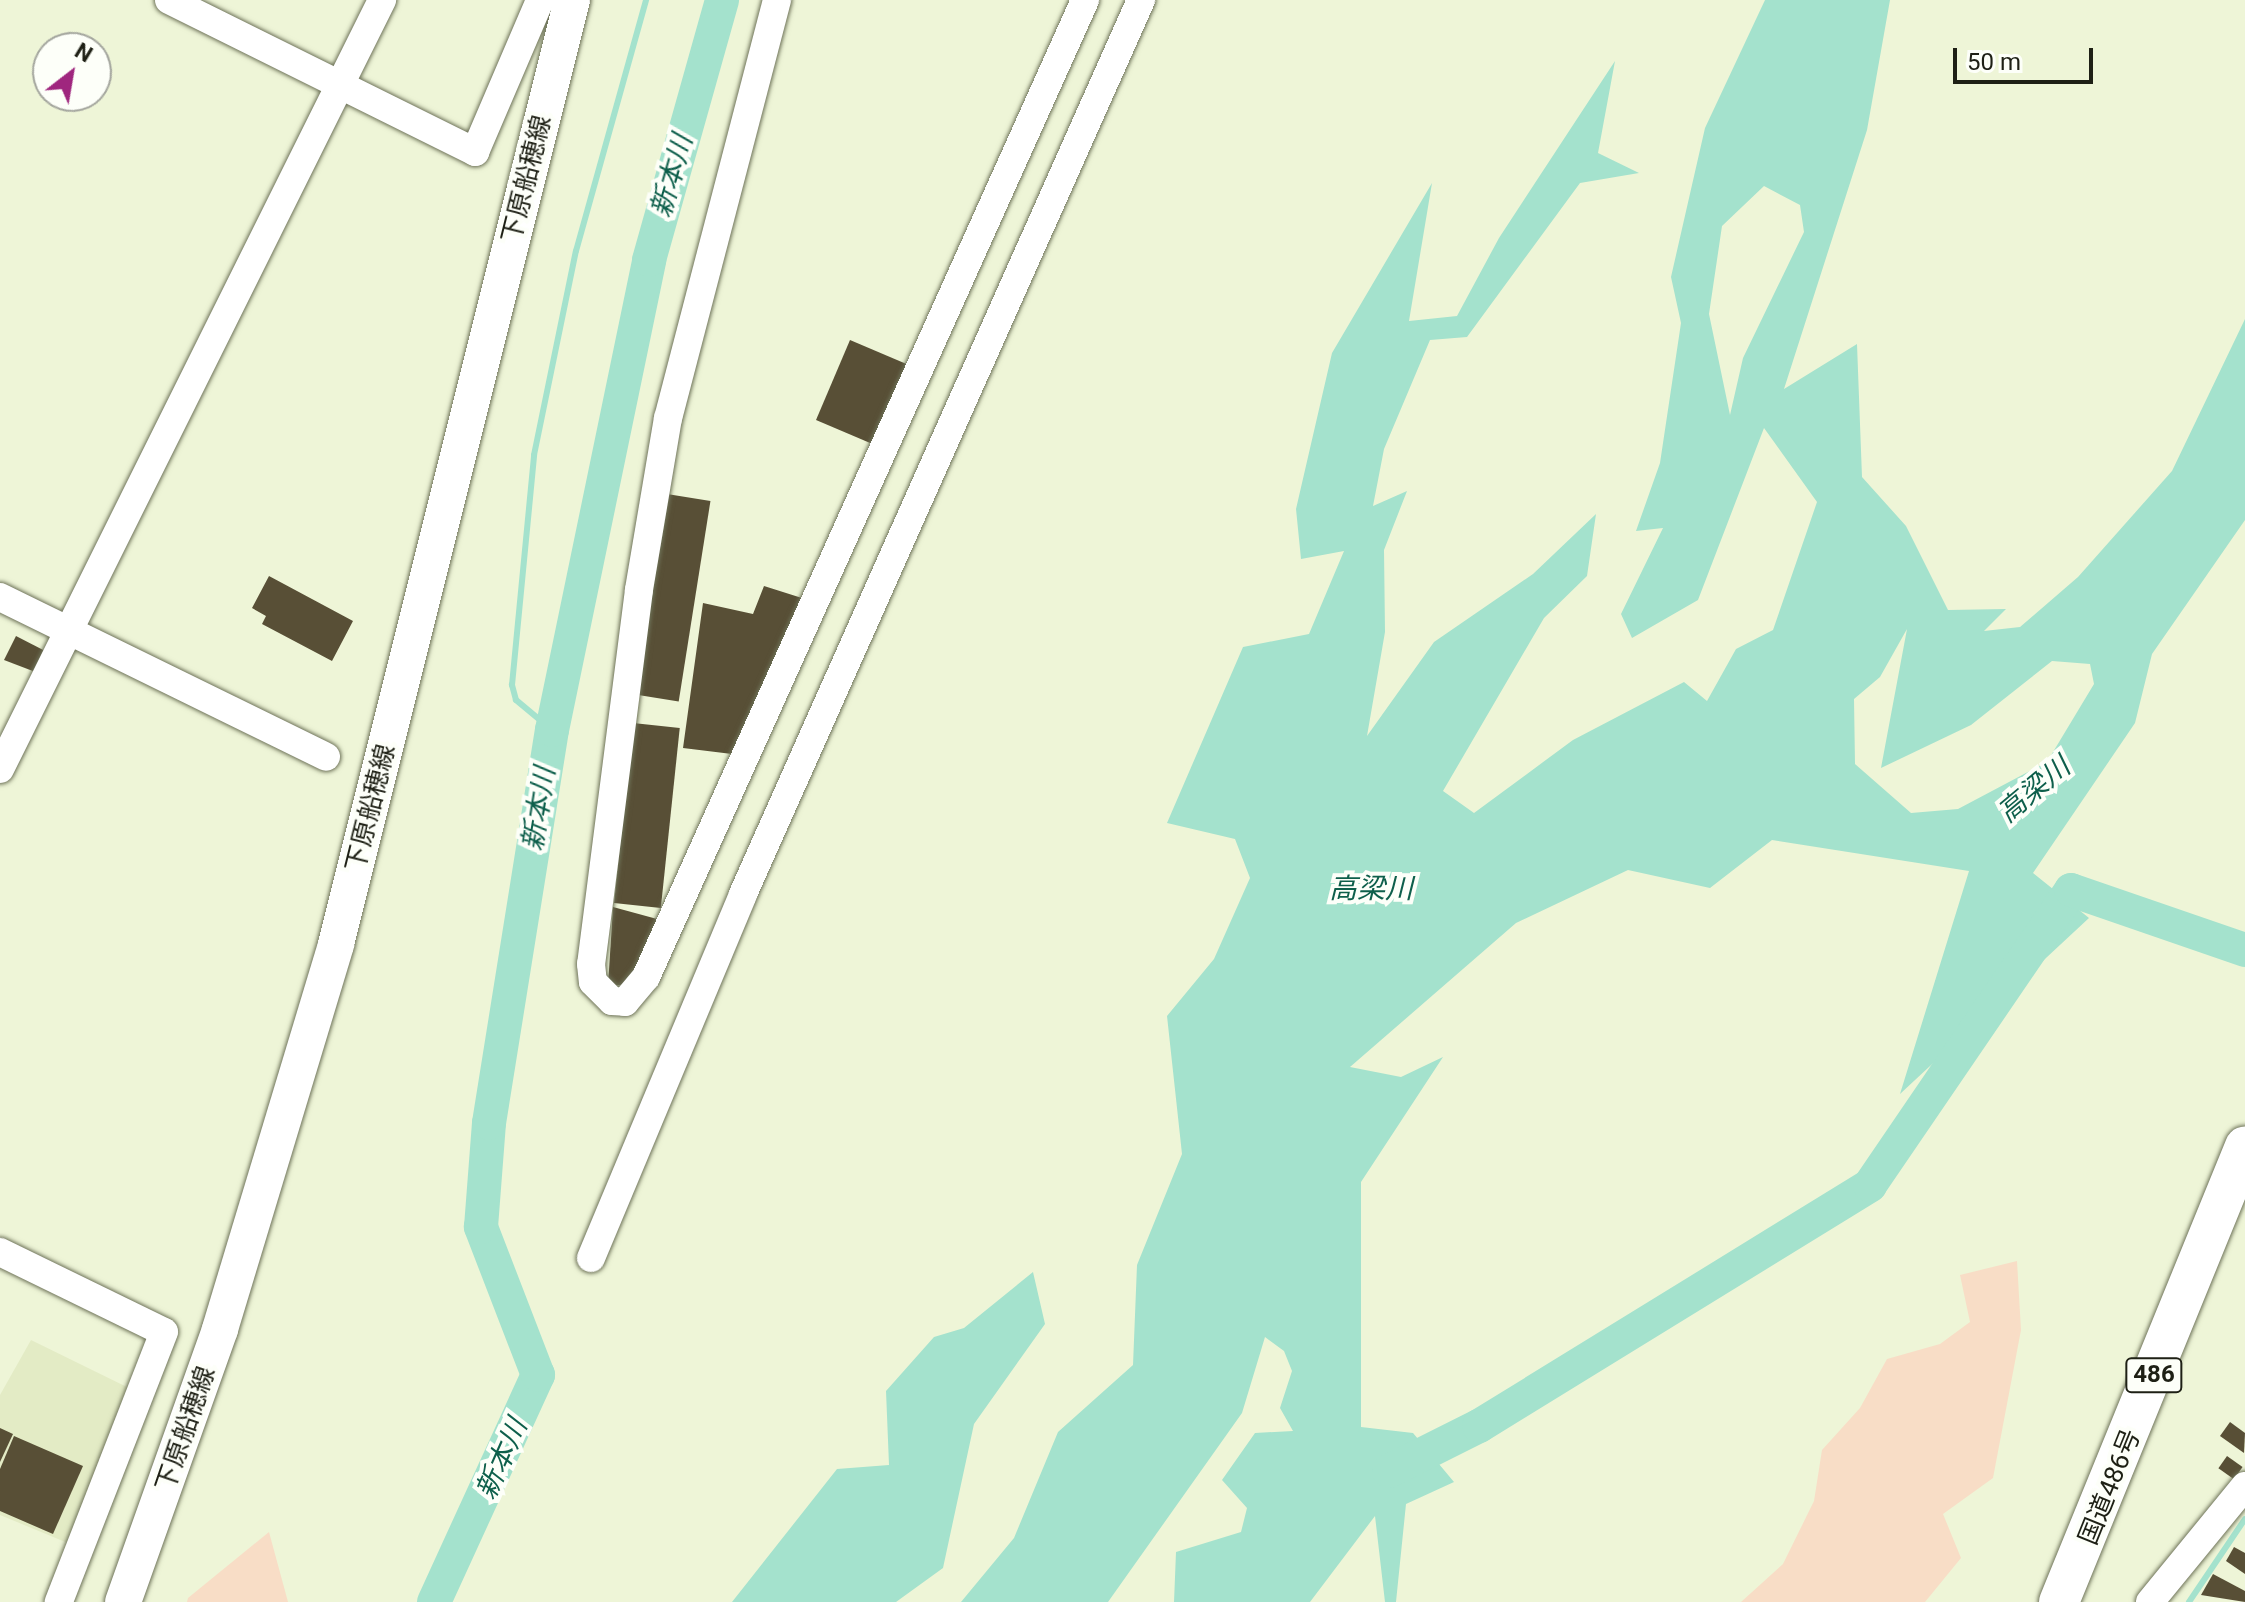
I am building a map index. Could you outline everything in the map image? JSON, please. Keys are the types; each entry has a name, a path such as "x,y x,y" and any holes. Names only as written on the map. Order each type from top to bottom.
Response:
{"highway":[{"name":"国道486号","path":"2059,1602 2245,1147"}],"main road":[{"name":"下原船穂線","path":"123,1602 220,1329 336,944 572,0"}],"street":[{"path":"169,0 475,152 540,0"},
{"path":"0,769 74,633 382,0"},
{"path":"777,0 668,418 639,590 591,964 593,982 612,1001 625,1002 646,977 1085,0"},
{"path":"591,1258 749,880 1141,0"},
{"path":"0,597 326,757"},
{"path":"0,1252 164,1332 59,1602"},
{"path":"2150,1602 2244,1490"}],"shaded area":[{"path":"2017,1261 2021,1330 1993,1478 1943,1514 1961,1558 1925,1602 1741,1602 1783,1564 1814,1501 1822,1450 1860,1408 1887,1359 1940,1344 1970,1322 1960,1275"},
{"path":"31,1340 135,1391 75,1546 0,1515 0,1395"},
{"path":"269,1532 288,1602 187,1602 188,1598"}],"water":[{"name":"高梁川","path":"1765,0 1890,0 1867,130 1784,389 1857,344 1862,477 1906,526 1948,610 2006,609 1984,631 2020,627 2078,577 2172,471 2245,319 2245,520 2152,654 2135,723 2033,873 2089,918 1900,1094 1969,871 1772,840 1710,888 1628,870 1516,923 1350,1067 1401,1077 1443,1057 1361,1182 1361,1427 1413,1433 1454,1482 1406,1504 1396,1602 1385,1602 1375,1516 1310,1602 1174,1602 1176,1552 1241,1532 1247,1508 1222,1480 1255,1433 1293,1431 1280,1408 1292,1371 1284,1351 1265,1337 1242,1413 1108,1602 961,1602 1014,1538 1058,1432 1133,1365 1137,1265 1182,1154 1167,1016 1214,959 1250,878 1235,839 1167,823 1243,647 1309,634 1344,551 1301,559 1296,509 1332,353 1432,183 1409,321 1457,316 1499,238 1615,61 1598,153 1639,173 1580,183 1467,337 1430,340 1384,449 1373,506 1407,491 1384,550 1385,632 1367,736 1434,642 1533,574 1596,514 1587,576 1544,618 1443,791 1474,813 1573,740 1684,682 1707,701 1736,649 1773,630 1817,502 1764,428 1698,600 1632,638 1621,614 1663,528 1636,531 1660,463 1681,323 1671,277 1705,128","holes":["1764,186 1800,205 1804,232 1743,358 1730,415 1709,314 1722,226","1907,629 1881,768 1971,725 2052,661 2090,664 2094,684 2047,762 1958,809 1911,813 1855,764 1854,699 1880,677"]},
{"path":"1033,1272 1045,1324 974,1424 943,1568 896,1602 732,1602 837,1469 889,1465 886,1391 934,1337 964,1328"}],"building":[{"path":"850,340 914,367 880,447 816,420"},
{"path":"667,494 710,501 679,701 635,695"},
{"path":"269,576 353,621 332,661 262,624 266,616 252,608"},
{"path":"764,586 805,599 732,754 683,748 703,603 753,614"},
{"path":"16,636 49,653 38,673 4,660"},
{"path":"633,723 680,728 661,908 614,903"},
{"path":"613,907 657,919 630,984 608,986"},
{"path":"2230,1422 2245,1433 2244,1453 2220,1436"},
{"path":"0,1428 13,1434 0,1462"},
{"path":"14,1436 83,1466 53,1534 0,1511 0,1469"},
{"path":"2227,1456 2243,1467 2234,1479 2218,1468"},
{"path":"2234,1547 2245,1553 2245,1574 2226,1561"},
{"path":"2213,1574 2245,1591 2245,1602 2201,1595"}],"waterway":[{"path":"552,730 516,700 512,685 534,455 576,251 646,0"},
{"name":"新本川","path":"434,1602 538,1375 481,1227 489,1123 552,730 649,260 722,0"},
{"path":"1389,1471 1479,1426 1870,1185 2071,890 2245,950"},
{"path":"2189,1602 2245,1519"}]}
